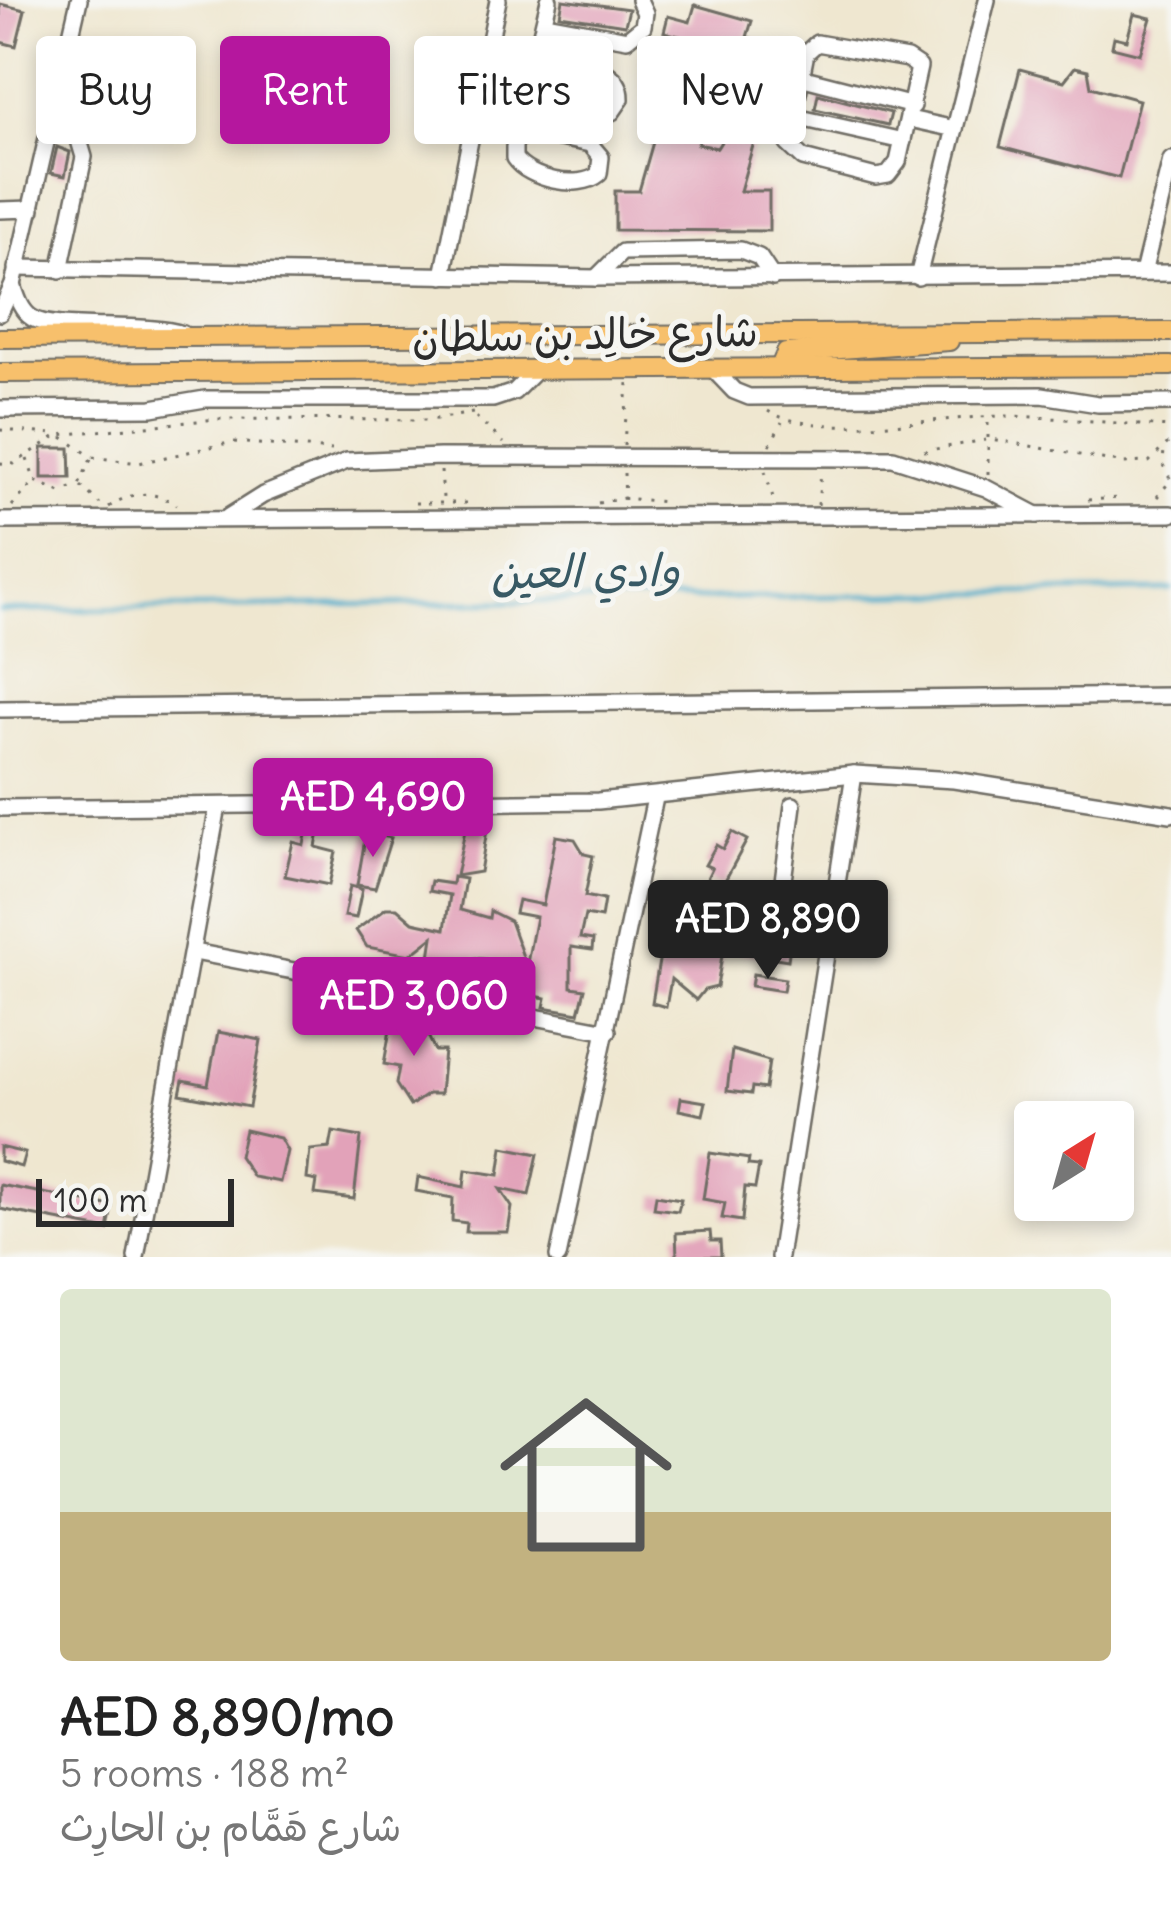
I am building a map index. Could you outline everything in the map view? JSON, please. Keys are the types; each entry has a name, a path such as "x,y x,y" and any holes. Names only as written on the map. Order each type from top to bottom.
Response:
{"main road":[{"name":"شارع خالِد بن سلطان","path":"0,338 1168,330"},
{"path":"781,367 786,352 929,346 970,333"},
{"name":"شارع خالِد بن سلطان","path":"0,373 1171,366"}],"street":[{"path":"69,36 76,0"},
{"path":"491,36 498,0"},
{"path":"542,36 549,0"},
{"path":"544,24 627,39 644,26 639,0"},
{"path":"918,277 987,0"},
{"path":"790,144 797,155 876,178 896,167 920,71 908,59 822,42 809,48 806,58"},
{"path":"610,73 620,84 621,99 613,112 598,115 534,76 610,73"},
{"path":"806,79 955,129"},
{"path":"806,119 904,141"},
{"path":"519,130 590,144 601,158 598,174 576,183 525,170 514,152 519,130"},
{"path":"0,313 15,277 47,144"},
{"path":"60,270 84,157 80,144"},
{"path":"443,276 470,144"},
{"path":"1143,273 1171,160"},
{"path":"0,210 32,209"},
{"path":"596,278 622,252 741,250 759,257 773,278"},
{"path":"15,277 60,270 596,278 1171,273"},
{"path":"15,277 22,309 44,323 147,325 191,337"},
{"path":"712,368 734,391 749,397 1042,395 1098,404 1171,403"},
{"path":"0,409 152,408 205,399 493,399 514,392 536,371"},
{"path":"226,518 263,494 347,461 440,457 893,458 986,488 1040,516"},
{"path":"5,515 817,520 1171,514"},
{"path":"0,709 1171,697"},
{"path":"778,1257 854,774"},
{"path":"0,808 655,798 854,774 954,781 1171,814"},
{"path":"558,1257 655,798"},
{"path":"793,805 782,888 794,900 833,908"},
{"path":"136,1257 218,806"},
{"path":"194,952 608,1031"}],"path":[{"path":"749,397 783,420 818,423 988,416 1171,427"},
{"path":"0,430 58,435 217,419 475,416 493,399"},
{"path":"475,416 513,457"},
{"path":"986,488 991,439 988,416"},
{"path":"58,435 92,457 139,463 233,442 332,450"},
{"path":"0,463 27,458 58,435"},
{"path":"893,458 991,439 1124,463 1149,462 1171,440"},
{"path":"1142,515 1171,480 1163,464 1164,447"},
{"path":"27,458 35,481 61,492 79,485 92,457"},
{"path":"440,457 442,518"},
{"path":"817,520 821,458"},
{"path":"5,515 35,481"},
{"path":"79,485 106,509 134,494 151,494 166,498 191,519"}],"building":[{"path":"563,0 629,9 625,25 560,15"},
{"path":"0,4 25,10 16,46 0,42"},
{"path":"695,5 752,21 747,36 679,36 664,32 668,16 690,22"},
{"path":"1134,14 1151,18 1140,54 1112,47 1114,37 1127,40"},
{"path":"1075,67 1088,70 1091,87 1139,100 1119,178 1000,147 1020,69 1064,81"},
{"path":"818,94 891,113 888,125 815,109"},
{"path":"652,144 717,148 720,144 753,144 740,191 769,191 769,231 615,230 615,191 639,191"},
{"path":"57,147 70,152 65,176 51,173"},
{"path":"42,448 70,448 71,478 42,478"},
{"path":"488,824 480,872 456,876 466,825"},
{"path":"308,825 320,828 316,847 336,852 329,885 285,876 293,842 304,845"},
{"path":"732,832 747,840 722,886 707,878 712,868 705,865 716,845 723,849"},
{"path":"366,833 391,838 375,888 357,885"},
{"path":"556,836 575,839 584,854 593,856 585,896 604,900 601,918 585,915 580,938 593,940 592,950 571,947 571,987 585,989 579,1013 544,1007 546,998 521,994 536,917 515,913 518,900 543,905"},
{"path":"453,877 465,879 460,910 489,918 490,911 510,921 526,965 476,958 472,986 427,977 433,937 410,955 367,947 356,930 386,908 397,908 413,922 445,929 450,895 429,891 431,881 452,884"},
{"path":"350,886 362,889 356,918 344,916"},
{"path":"700,935 708,945 723,949 717,987 704,990 696,1000 671,979 666,1007 652,1003 660,955 672,943 680,948"},
{"path":"728,936 790,946 788,960 726,950"},
{"path":"753,974 785,979 783,991 751,986"},
{"path":"393,1013 420,1018 435,1051 444,1051 440,1094 428,1094 410,1106 396,1084 399,1067 384,1064"},
{"path":"218,1032 261,1040 249,1107 180,1094 183,1080 208,1085"},
{"path":"732,1050 769,1061 765,1089 752,1087 751,1094 727,1091"},
{"path":"681,1098 706,1102 703,1115 679,1110"},
{"path":"245,1130 280,1138 287,1151 280,1182 253,1177 239,1156"},
{"path":"333,1132 361,1137 354,1199 315,1194 317,1181 307,1179 310,1150 330,1148"},
{"path":"0,1147 25,1153 21,1167 0,1161"},
{"path":"503,1147 538,1154 529,1195 500,1189 512,1207 508,1232 466,1232 467,1223 452,1221 453,1198 416,1191 418,1177 464,1187 466,1170 499,1175"},
{"path":"710,1153 749,1159 748,1165 759,1166 755,1188 745,1187 742,1221 722,1218 725,1203 703,1199"},
{"path":"0,1185 112,1206 108,1230 0,1209"},
{"path":"656,1195 681,1199 678,1211 654,1208"},
{"path":"710,1231 711,1241 720,1241 721,1257 677,1257 676,1233"}],"waterway":[{"name":"وادي العين","path":"0,611 1171,590"}]}
